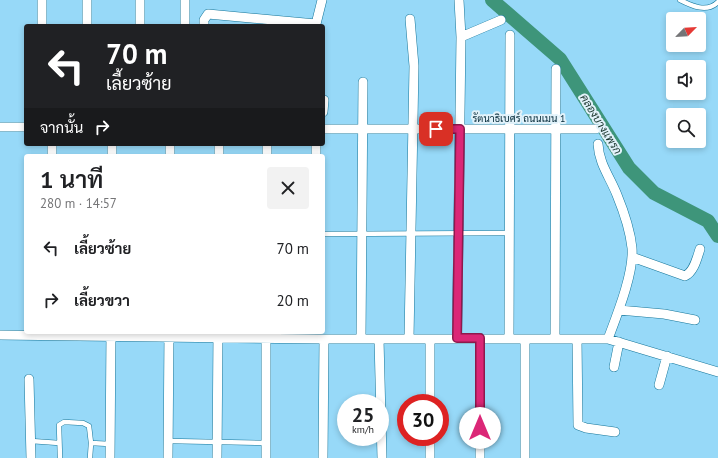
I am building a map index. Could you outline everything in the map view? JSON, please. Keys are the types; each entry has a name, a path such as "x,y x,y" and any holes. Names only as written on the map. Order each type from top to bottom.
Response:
{"street":[{"path":"42,0 42,24"},
{"path":"87,0 87,24"},
{"path":"140,0 140,24"},
{"path":"185,0 185,24"},
{"path":"316,24 322,0"},
{"path":"457,338 461,37 459,0"},
{"path":"204,24 204,20 208,14 306,24"},
{"path":"409,338 414,66 410,19"},
{"path":"461,37 501,20"},
{"path":"509,339 508,129 510,35"},
{"path":"555,338 557,129 556,69"},
{"path":"361,339 364,129 363,82"},
{"path":"0,127 24,127"},
{"name":"รัตนาธิเบศร์ ถนนเมน 1","path":"325,129 596,129"},
{"path":"598,144 601,163 616,192 628,225 632,257 619,310 608,339"},
{"path":"632,257 685,276 689,274 693,268 700,249"},
{"path":"619,310 664,314 695,320"},
{"path":"110,458 111,334"},
{"path":"0,335 169,334 266,335 361,339 608,339 718,372"},
{"path":"168,458 169,334"},
{"path":"217,458 218,335"},
{"path":"266,335 266,458"},
{"path":"318,337 323,458"},
{"path":"480,338 480,458"},
{"path":"380,339 382,458"},
{"path":"430,339 430,394"},
{"path":"525,339 525,458"},
{"path":"577,339 578,425 586,428 615,432"},
{"path":"614,367 619,342"},
{"path":"659,385 667,356"},
{"path":"29,378 31,458"},
{"path":"430,446 430,458"}],"lane":[{"path":"680,0 691,6 705,8 715,5 718,2"},
{"path":"325,234 509,233"},
{"path":"60,458 59,425 64,422 87,424 90,429 90,458"},
{"path":"31,441 59,443"},
{"path":"168,441 266,443"},
{"path":"91,443 110,444"}],"waterway":[{"name":"คลองบางแพรก","path":"492,0 560,59 629,168 654,193 708,221 718,236"}],"route":[{"path":"436,129 460,129 457,338 480,338 480,428"}]}
